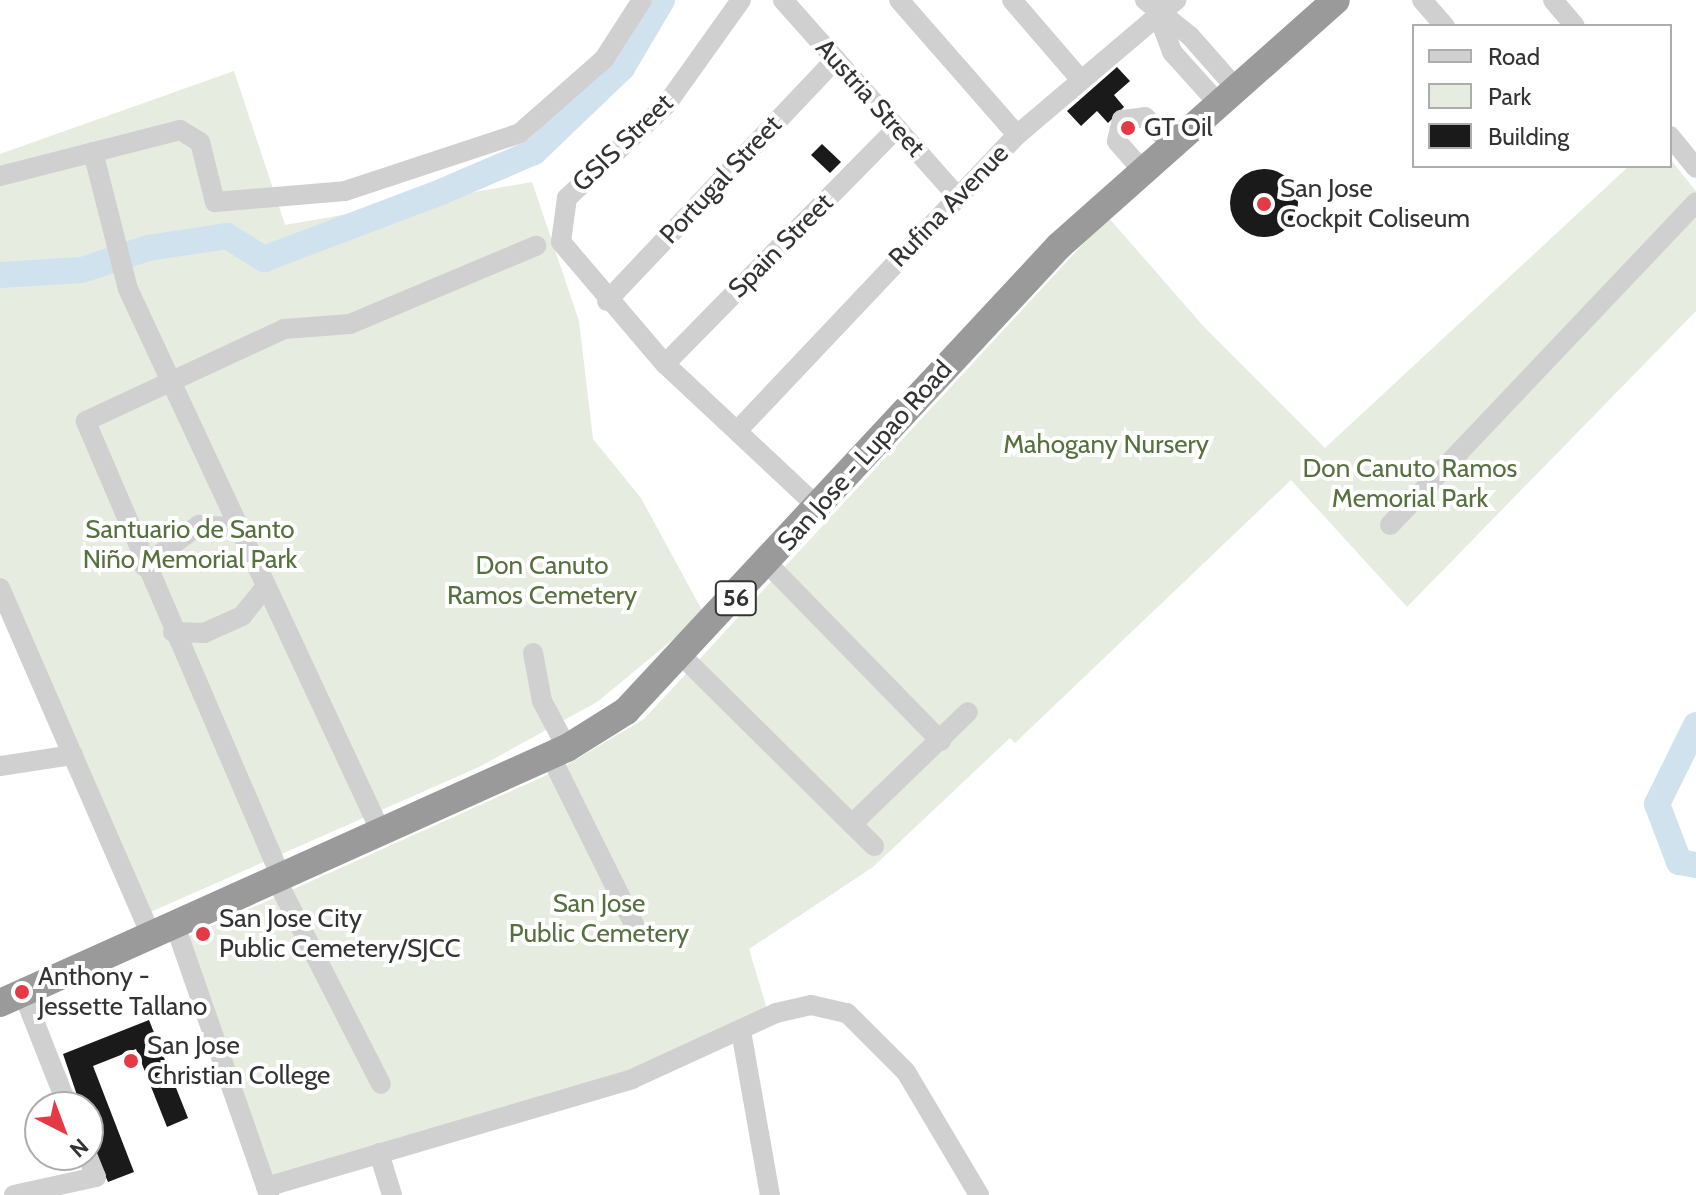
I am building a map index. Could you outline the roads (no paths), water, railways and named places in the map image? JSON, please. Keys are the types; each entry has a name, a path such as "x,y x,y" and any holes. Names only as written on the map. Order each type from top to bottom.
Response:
{"highway":[{"name":"San Jose - Lupao Road","path":"11,998 559,752 626,711 683,657 1059,246 1336,0"}],"street":[{"path":"0,176 180,130 200,142 215,202 345,191 520,133 604,59 642,0"},
{"name":"GSIS Street","path":"607,301 565,255 559,231 567,198 666,105 741,0"},
{"name":"Austria Street","path":"783,0 957,196"},
{"path":"899,0 1017,135"},
{"path":"1012,0 1080,79"},
{"name":"Rufina Avenue","path":"739,429 1017,135 1152,8 1176,0"},
{"path":"1422,0 1443,24"},
{"path":"1553,0 1573,24"},
{"path":"1152,8 1190,36 1226,95"},
{"name":"Portugal Street","path":"607,301 836,59"},
{"path":"1142,170 1117,141 1122,120 1145,117 1171,144"},
{"name":"Spain Street","path":"665,364 897,128"},
{"path":"1672,138 1696,168"},
{"path":"93,152 123,273 177,380 265,588 381,832"},
{"path":"1390,525 1696,202"},
{"path":"381,1084 278,878 144,566 86,421 284,329 350,324 536,246"},
{"path":"607,301 665,364 739,429 818,507"},
{"path":"144,566 199,525 238,528"},
{"path":"767,563 941,741"},
{"path":"0,588 73,755 163,931 267,1191 379,1153 646,1074 794,1007 847,1013 915,1084 979,1195"},
{"path":"173,632 204,633 242,616 265,588"},
{"path":"533,653 542,701 559,752 634,924"},
{"path":"683,657 874,846"},
{"path":"852,824 968,712"},
{"path":"0,766 73,755"},
{"path":"11,998 60,1091"},
{"path":"741,1031 770,1195"},
{"path":"379,1153 392,1195"},
{"path":"14,1195 96,1177 94,1171"}],"waterway":[{"path":"0,275 82,270 148,248 227,236 264,259 441,192 534,152 622,68 662,0"},
{"path":"1696,725 1657,804 1679,862 1696,865"}],"place":[{"name":"GT Oil","path":"1128,128"},
{"name":"San Jose Cockpit Coliseum","path":"1264,204"},
{"name":"San Jose City Public Cemetery/SJCC","path":"203,934"},
{"name":"Anthony - Jessette Tallano","path":"22,992"},
{"name":"San Jose Christian College","path":"131,1061"}],"park label":[{"name":"Mahogany Nursery","path":"1106,445"},
{"name":"Don Canuto Ramos Memorial Park","path":"1410,484"},
{"name":"Santuario de Santo Niño Memorial Park","path":"190,545"},
{"name":"Don Canuto Ramos Cemetery","path":"542,581"},
{"name":"San Jose Public Cemetery","path":"599,919"}]}
